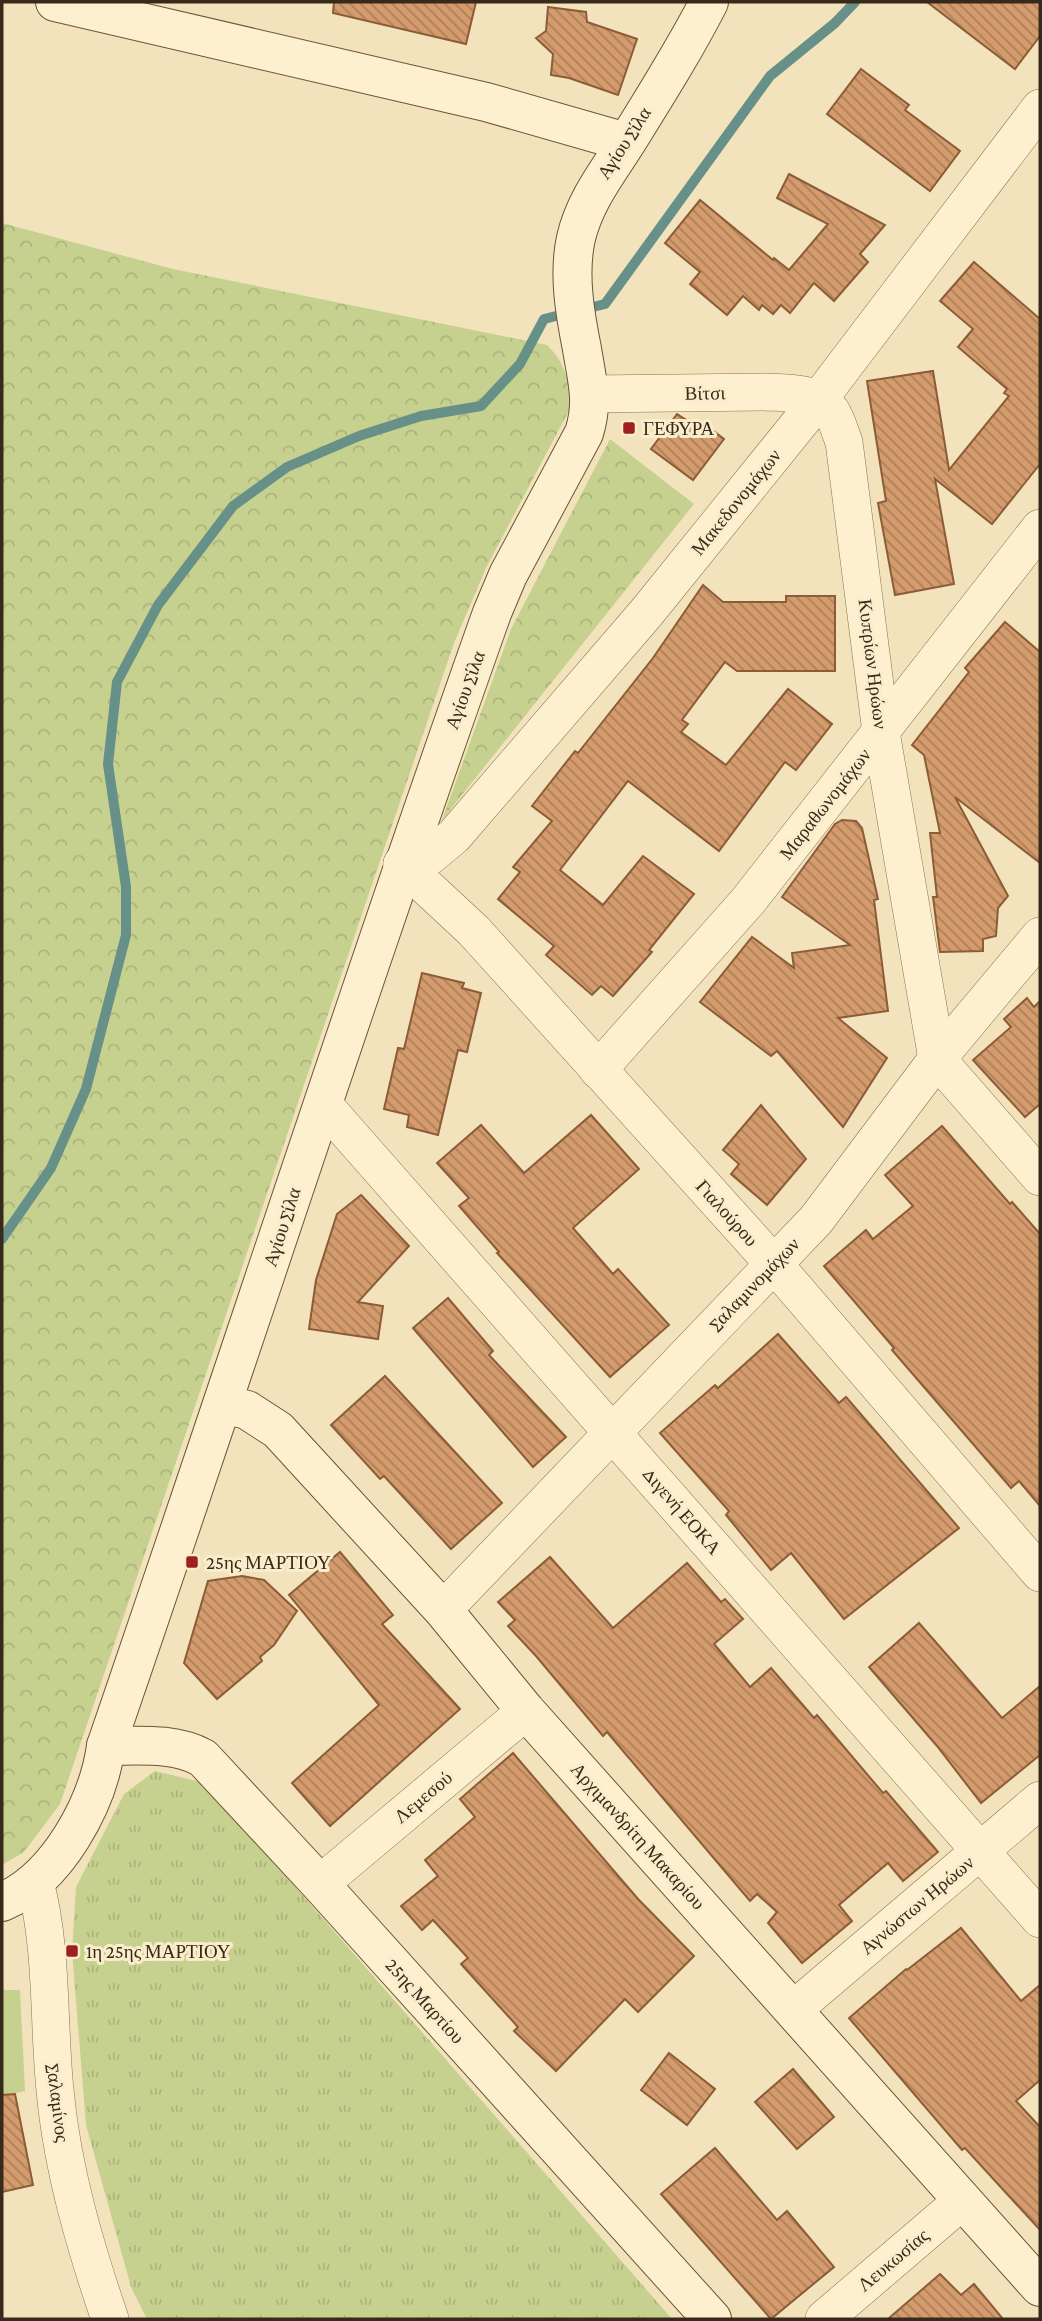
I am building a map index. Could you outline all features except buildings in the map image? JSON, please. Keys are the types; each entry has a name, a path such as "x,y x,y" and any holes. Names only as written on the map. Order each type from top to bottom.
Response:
{"street":[{"path":"55,2 485,102 626,142"},
{"name":"Αγίου Σίλα","path":"2,1902 15,1897 35,1882 63,1850 87,1808 103,1767 106,1746 224,1404 402,864 492,613 508,575 584,433 590,415 590,394 579,334 572,267 576,238 585,210 597,185 626,142 709,2"},
{"name":"Μακεδονομάχων","path":"402,864 430,856 454,836 647,612 819,399 1040,108"},
{"name":"Βίτσι","path":"590,394 764,392 791,393 819,399"},
{"name":"Κυπρίων Ηρώων","path":"819,399 831,411 844,442 881,732 937,1059"},
{"name":"Μαραθωνομάχων","path":"598,1070 748,901 1040,528"},
{"name":"Γιαλούρου","path":"402,864 474,931 773,1263 1040,1573"},
{"name":"Σαλαμινομάχων","path":"443,1611 816,1220 937,1059 1040,936"},
{"path":"937,1059 1040,1177"},
{"name":"Διγενή ΕΟΚΑ","path":"323,1104 1040,1919"},
{"name":"Αρχιμανδρίτη Μακαρίου","path":"224,1404 247,1410 278,1430 443,1611 526,1711 1040,2287"},
{"name":"Λεμεσού","path":"320,1884 526,1711"},
{"name":"25ης Μαρτίου","path":"106,1746 173,1747 203,1758 712,2319"},
{"name":"Αγνώστων Ηρώων","path":"794,2009 1040,1800"},
{"name":"Σαλαμίνος","path":"35,1882 41,1905 55,2093 61,2137 90,2260 110,2319"},
{"name":"Λευκωσίας","path":"824,2319 962,2201"}],"green space":[{"path":"2,223 173,269 547,345 565,372 573,403 486,568 454,643 60,1804 24,1852 2,1865"},
{"path":"610,439 694,504 442,820 511,629"},
{"path":"155,1771 205,1783 672,2319 147,2319 131,2287 86,2125 72,1951 76,1887 124,1794"},
{"path":"2,1990 20,1990 25,2091 2,2096"}],"waterway":[{"path":"2,1239 51,1168 86,1089 126,935 126,887 108,764 117,682 158,605 233,506 287,467 359,436 421,416 481,406 520,364 544,319 605,304 770,76 835,23 855,2"}],"place":[{"name":"ΓΕΦΥΡΑ","path":"629,428"},
{"name":"25ης ΜΑΡΤΙΟΥ","path":"192,1562"},
{"name":"1η 25ης ΜΑΡΤΙΟΥ","path":"72,1951"}]}
